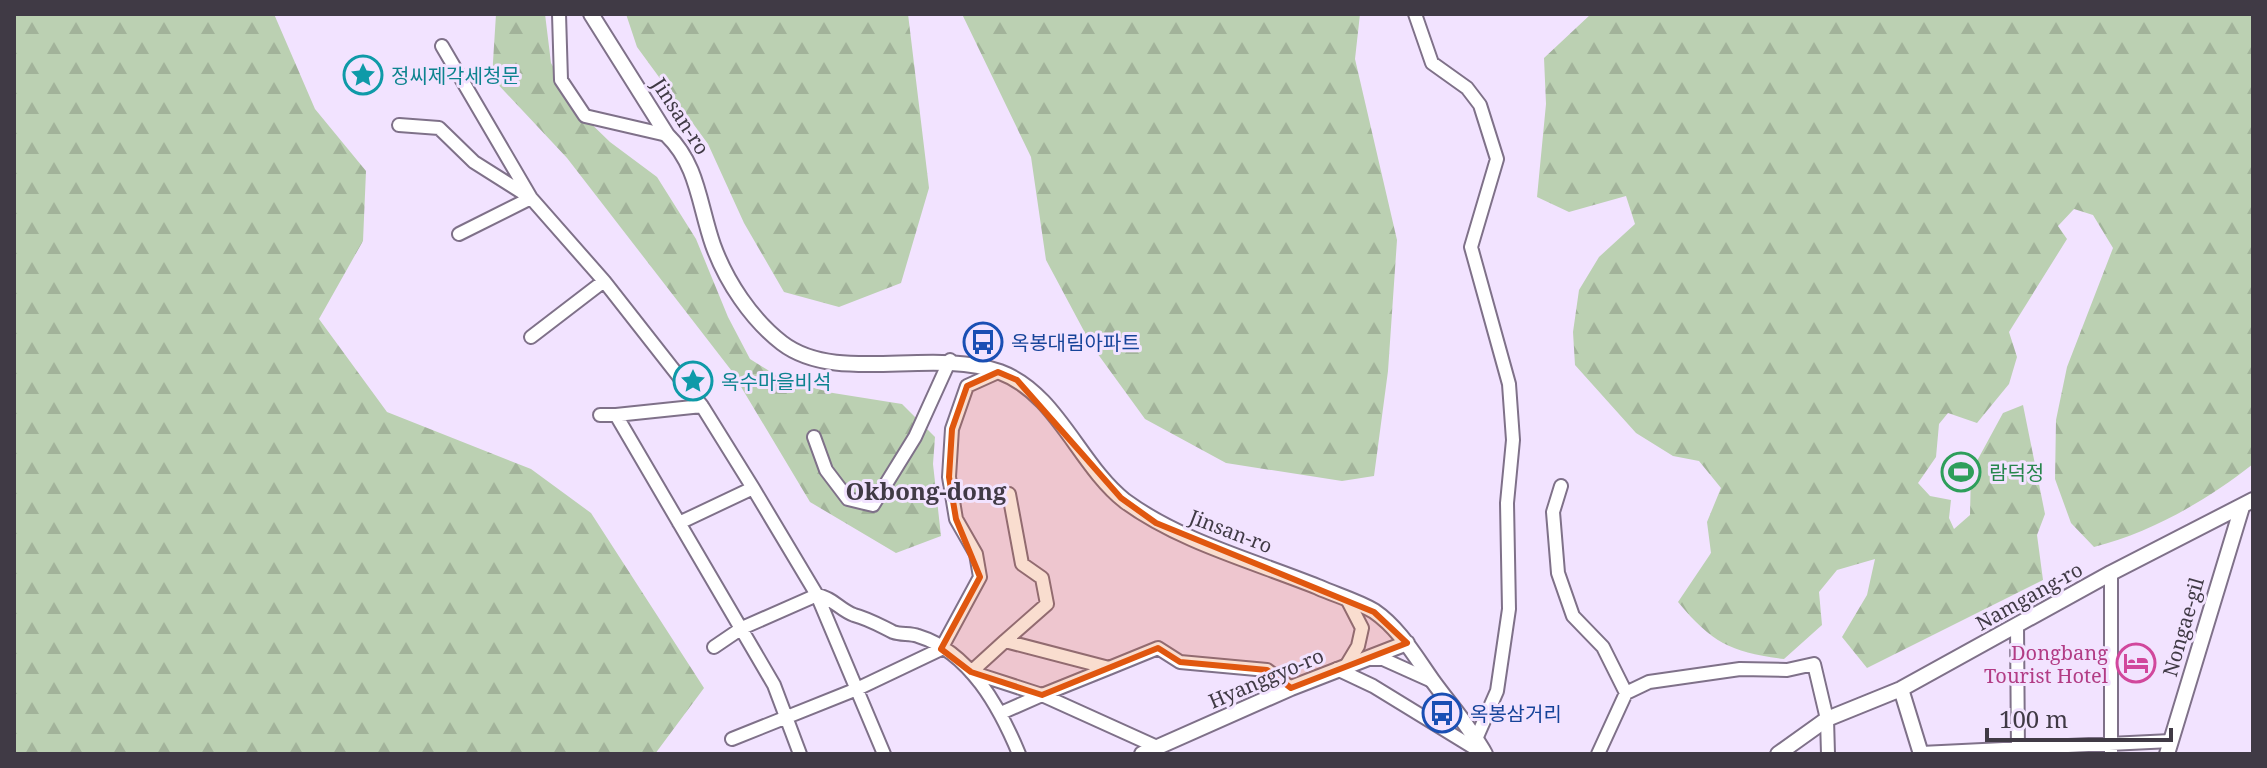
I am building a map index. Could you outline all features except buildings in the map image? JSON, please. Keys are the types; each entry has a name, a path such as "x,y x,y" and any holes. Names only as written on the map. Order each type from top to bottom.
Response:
{"street":[{"path":"559,14 561,80 585,116 667,135"},
{"name":"Jinsan-ro","path":"591,14 667,135 682,150 692,171 713,245 730,282 753,315 783,344 851,367 950,360 1017,380 1038,399 1121,498 1156,523 1374,612 1407,643 1484,754"},
{"path":"1415,14 1432,63 1467,88 1480,105 1497,159 1471,247 1509,384 1513,440 1507,503 1509,609 1497,691 1476,739"},
{"path":"442,46 531,198 604,281 702,406 817,595 884,754"},
{"path":"399,125 439,128 474,162 531,198"},
{"path":"459,234 531,198"},
{"path":"531,337 604,281"},
{"path":"814,437 826,470 848,499 873,505 915,437 950,360"},
{"path":"732,739 857,689 941,649 980,577 976,554 956,519 949,477 952,429 967,386 998,372"},
{"path":"600,415 702,406"},
{"path":"616,415 742,628 787,716 800,754"},
{"path":"1561,486 1553,512 1558,573 1573,616 1603,647 1626,693"},
{"path":"679,523 753,488"},
{"path":"971,672 1047,604 1042,578 1022,564 1009,494"},
{"name":"Namgang-ro","path":"1778,754 1827,719 1901,689 2111,573 2238,510 2253,498"},
{"name":"Nongae-gil","path":"2169,748 2238,510"},
{"path":"2111,573 2112,748"},
{"path":"714,647 742,628 817,595 829,597 851,614 868,617 896,633 918,636 971,672 986,687 1019,754"},
{"path":"1347,599 1362,628 1358,646 1342,668 1484,754"},
{"path":"2017,625 2018,751"},
{"path":"1005,641 1109,668"},
{"name":"Hyanggyo-ro","path":"1142,754 1161,749 1291,688 1407,643"},
{"path":"1001,713 1158,648 1180,662 1267,670 1291,688"},
{"path":"1364,659 1383,659 1433,682"},
{"path":"1598,754 1626,693 1649,682 1740,669 1787,670 1814,664 1827,719 1828,754"},
{"path":"971,672 1042,695 1161,749"},
{"path":"1901,689 1921,753 2169,748"}],"highlighted area":[{"path":"998,372 1017,380 1121,498 1156,523 1374,612 1407,643 1291,688 1267,670 1180,662 1158,648 1042,695 971,672 941,649 980,577 956,519 949,477 952,429 967,386"}],"green space":[{"path":"14,14 274,14 315,109 366,171 363,241 319,319 387,412 531,469 591,513 704,688 655,754 14,754"},
{"path":"496,14 545,14 551,63 579,112 610,142 657,177 696,239 728,317 750,359 784,380 833,393 902,404 935,437 933,464 941,536 896,553 810,502 731,370 567,158 492,78"},
{"path":"626,14 908,14 929,188 901,283 839,307 784,292 744,223 708,144 637,47"},
{"path":"962,14 1360,14 1355,59 1397,240 1388,371 1374,476 1342,481 1226,463 1145,419 1092,346 1046,260 1031,157"},
{"path":"1591,14 2253,14 2253,464 2178,514 2116,541 2094,547 2071,523 2055,479 2056,420 2067,367 2113,248 2093,215 2074,209 2058,226 2067,239 2009,332 2017,357 2009,384 1977,423 1948,413 1939,424 1936,457 1918,483 1930,496 1951,500 1949,518 1954,529 1970,515 1971,472 2003,413 2023,405 2045,514 2037,535 2043,580 1867,668 1842,637 1867,595 1875,559 1837,570 1819,592 1822,625 1784,659 1736,649 1713,637 1678,602 1711,553 1707,522 1721,488 1699,461 1673,456 1636,433 1575,365 1573,332 1579,290 1599,257 1635,224 1626,196 1569,212 1537,197 1546,104 1544,58"}],"place":[{"name":"정씨제각세청문","path":"363,75"},
{"name":"옥봉대림아파트","path":"983,342"},
{"name":"옥수마을비석","path":"693,381"},
{"name":"람덕정","path":"1961,472"},
{"name":"Dongbang Tourist Hotel","path":"2136,663"},
{"name":"옥봉삼거리","path":"1442,713"}],"district":[{"name":"Okbong-dong","path":"926,490"}]}
